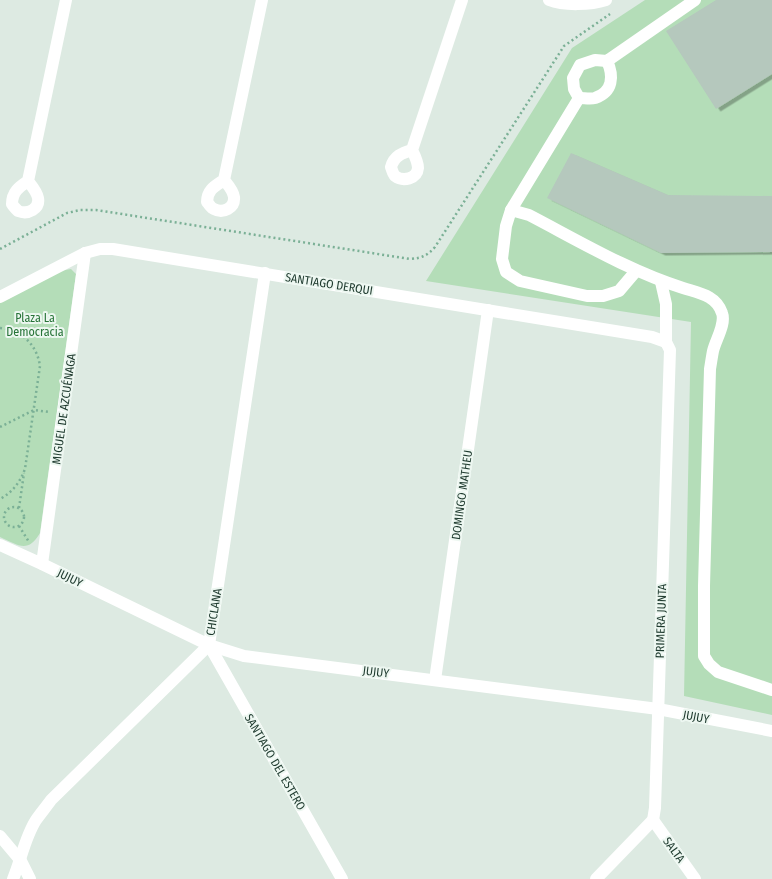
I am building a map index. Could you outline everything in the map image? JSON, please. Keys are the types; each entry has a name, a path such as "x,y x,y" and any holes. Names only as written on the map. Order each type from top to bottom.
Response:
{"street":[{"path":"28,181 66,0"},
{"path":"224,180 262,0"},
{"path":"412,150 462,0"},
{"path":"549,0 579,4 610,4"},
{"path":"579,98 574,89 573,78 580,65 595,60 607,61 695,0"},
{"path":"579,98 595,98 606,91 612,81 611,69 607,61"},
{"path":"579,98 511,210 506,226 502,259 506,272 520,281 587,296 603,296 619,291 636,271"},
{"path":"511,210 529,215 636,271 661,282 711,298 722,313 723,321 713,352 710,369 704,586 704,656 709,664 718,672 772,690"},
{"name":"SANTIAGO DERQUI","path":"0,297 85,253 100,249 113,249 652,337 666,342"},
{"name":"MIGUEL DE AZCUÉNAGA","path":"42,564 85,253"},
{"name":"CHICLANA","path":"13,879 36,821 51,800 209,645 265,273"},
{"name":"PRIMERA JUNTA","path":"653,820 655,808 670,350 666,342 666,304 661,282"},
{"name":"DOMINGO MATHEU","path":"435,680 488,310"},
{"name":"JUJUY","path":"0,545 209,645 244,656 658,709 772,731"},
{"name":"SANTIAGO DEL ESTERO","path":"209,645 342,879"},
{"path":"596,879 653,820"},
{"name":"SALTA","path":"653,820 695,879"},
{"path":"0,836 21,862 30,879"}],"path":[{"path":"0,249 67,213 80,210 96,210 410,259 422,258 429,254 435,247 564,46 611,13 610,4"},
{"path":"0,328 12,331 28,340 38,356 40,366 19,508"},
{"path":"0,427 34,410 63,414"},
{"path":"0,499 18,483 25,469"},
{"path":"0,516 4,517 8,525 14,528 18,527 24,519 23,512 19,508 14,507 8,509 4,517"}],"green space":[{"path":"645,0 772,0 772,715 684,696 691,322 426,281 572,48"},
{"name":"Plaza La Democracia","path":"71,269 76,274 40,533 36,540 31,544 22,546 0,537 0,303 60,271"}],"building":[{"path":"716,0 772,0 772,74 716,109 666,31"},
{"path":"571,153 668,195 772,196 772,252 661,253 547,198"}]}
